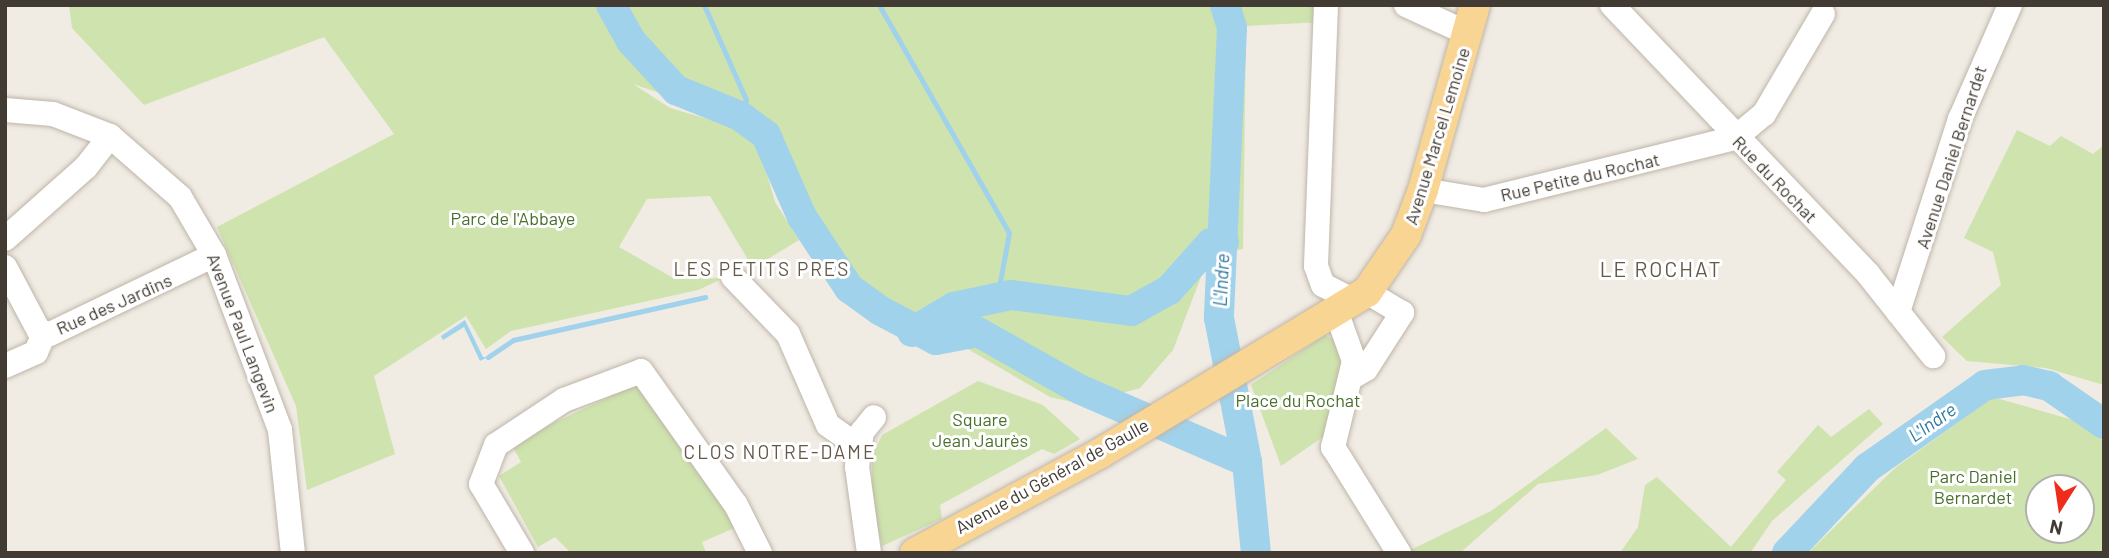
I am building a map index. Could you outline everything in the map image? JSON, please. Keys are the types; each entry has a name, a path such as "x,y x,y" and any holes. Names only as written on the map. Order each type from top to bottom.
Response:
{"main road":[{"name":"Avenue Marcel Lemoine","path":"1350,299 1392,231 1454,46 1471,19"},
{"name":"Avenue Marcel Lemoine","path":"1223,376 1350,299 1406,235 1467,52 1471,19"},
{"name":"Avenue du Général de Gaulle","path":"931,549 1099,454 1223,376"}],"street":[{"path":"1326,5 1316,267 1323,285 1350,299 1402,313 1366,369 1352,377"},
{"path":"1406,5 1471,19"},
{"name":"Rue du Rochat","path":"1612,5 1898,312 1933,356"},
{"name":"Avenue Daniel Bernardet","path":"1898,312 1960,119 2010,5"},
{"path":"1735,138 1764,114 1823,14"},
{"name":"Avenue Paul Langevin","path":"5,110 53,114 110,136 180,197 214,255 279,430 293,553"},
{"path":"5,239 86,167 110,136"},
{"name":"Rue Petite du Rochat","path":"1423,190 1484,200 1735,138"},
{"name":"Rue des Jardins","path":"5,267 44,334 139,295 214,255"},
{"path":"733,277 788,334 828,425 858,446"},
{"path":"1350,299 1352,377 1338,410 1333,447 1399,553"},
{"path":"5,366 36,352 44,334"},
{"path":"522,553 481,484 496,445 564,400 633,371 653,381 736,505 760,553"},
{"path":"869,553 859,517 858,446 874,417"}],"green space":[{"name":"Parc de l'Abbaye","path":"69,5 1319,5 1321,22 1246,26 1243,249 1209,256 1173,350 1140,388 1082,404 1050,397 827,267 770,130 633,84 670,108 732,126 758,143 775,202 799,240 753,268 710,196 647,199 619,247 675,279 724,278 698,290 511,331 486,349 466,316 374,376 395,454 307,490 296,406 217,227 394,134 324,37 144,105 72,28"},
{"path":"2017,130 2050,146 2061,136 2093,154 2104,145 2104,385 2046,368 1967,361 1942,337 2001,285 1993,252 1964,238"},
{"name":"Place du Rochat","path":"1325,335 1339,342 1344,374 1327,434 1281,466 1251,385"},
{"path":"643,381 737,527 702,542 706,553 571,553 555,537 538,547 499,476 521,462 511,443"},
{"name":"Square Jean Jaurès","path":"978,381 1043,405 1080,439 1054,454 1042,449 940,505 942,519 882,546 872,505 872,457 882,435"},
{"name":"Parc Daniel Bernardet","path":"1993,397 2080,422 2104,442 2104,553 1808,553 1895,468"},
{"path":"1869,409 1883,424 1772,521 1750,553 1620,553 1638,527 1645,485 1657,477 1731,547 1786,480 1777,472 1818,425 1831,437"},
{"path":"1606,428 1638,459 1597,475 1538,484 1460,553 1404,553 1491,511"}],"water":[{"path":"465,320 483,357 488,357 480,361 464,327 443,340 441,336"}],"waterway":[{"path":"611,5 631,41 676,90 740,116 766,135 802,217 849,288 881,311 936,340 978,332 1079,389 1247,462"},
{"path":"704,5 746,100 740,116"},
{"path":"879,5 1009,233 997,298"},
{"name":"L'Indre","path":"1225,5 1232,28 1219,318 1247,462 1256,553"},
{"path":"912,332 954,307 1011,295 1131,311 1169,290 1211,243 1224,242"},
{"path":"488,357 513,340 705,297"},
{"name":"L'Indre","path":"1787,553 1867,468 1985,385 2023,380 2049,386 2104,424"}],"district":[{"name":"LES PETITS PRES","path":"762,269"},
{"name":"LE ROCHAT","path":"1661,269"},
{"name":"CLOS NOTRE-DAME","path":"780,452"}]}
